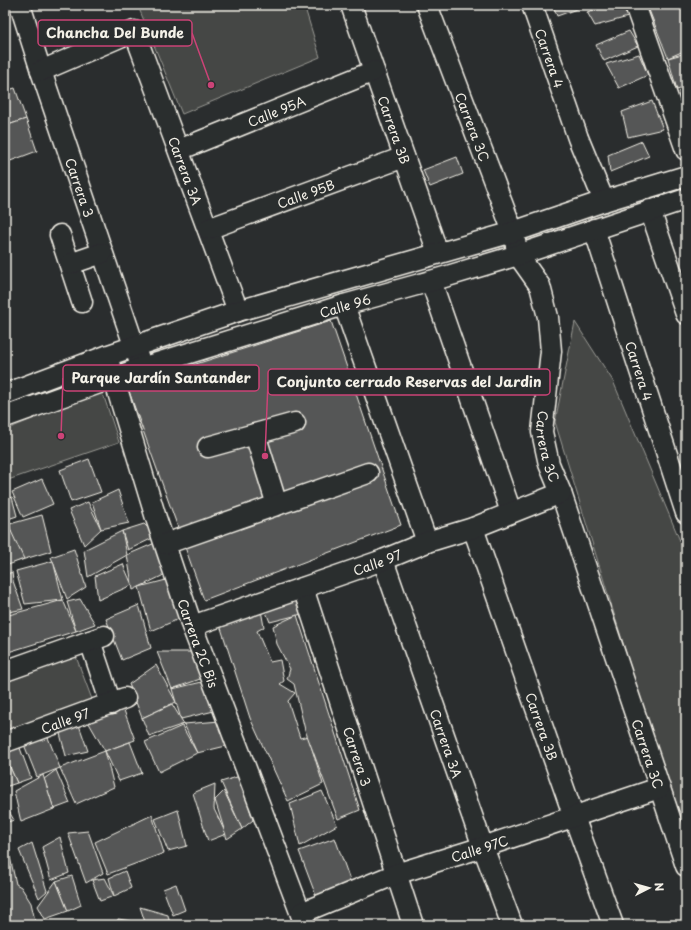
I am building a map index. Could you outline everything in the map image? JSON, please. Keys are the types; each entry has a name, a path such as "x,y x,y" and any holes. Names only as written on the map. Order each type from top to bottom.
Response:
{"street":[{"name":"Carrera 3","path":"20,5 141,368"},
{"name":"Carrera 3B","path":"351,5 438,253"},
{"name":"Carrera 3C","path":"427,5 513,232 518,255 540,286 548,317 551,351 542,432 549,464 561,493 686,866"},
{"name":"Carrera 4","path":"532,5 578,138 604,201"},
{"path":"635,5 686,150"},
{"name":"Carrera 3A","path":"41,71 134,31 238,311"},
{"name":"Calle 95A","path":"179,150 374,70"},
{"name":"Calle 95B","path":"208,229 404,157"},
{"name":"Calle 96","path":"5,394 134,346 238,311 513,232 604,201 686,176"},
{"name":"Calle 96","path":"5,417 141,368 344,305 518,255 686,199"},
{"path":"650,210 686,314"},
{"name":"Carrera 4","path":"594,229 686,513"},
{"path":"60,235 82,302"},
{"path":"70,264 102,253"},
{"path":"431,281 511,512"},
{"path":"344,305 427,542"},
{"name":"Carrera 2C Bis","path":"106,356 192,626 303,919"},
{"path":"208,447 295,422"},
{"path":"255,434 277,504"},
{"path":"165,544 368,473"},
{"name":"Calle 97","path":"192,626 383,560 427,542 473,528 561,493"},
{"name":"Carrera 3B","path":"473,528 613,925"},
{"name":"Carrera 3A","path":"383,560 483,847 512,925"},
{"name":"Carrera 3","path":"303,588 413,925"},
{"name":"Calle 97","path":"5,671 97,638 118,701 5,742"},
{"name":"Calle 97C","path":"303,919 396,874 483,847 659,788"}],"shaded area":[{"path":"304,5 320,57 182,114 138,6"},
{"path":"575,322 613,381 686,555 686,832 635,682 555,422"},
{"path":"102,391 119,442 5,481 5,430"},
{"path":"75,654 93,702 12,732 5,714 5,680"}],"building":[{"path":"553,5 588,5 557,16"},
{"path":"610,5 622,5 628,17 595,26 587,12"},
{"path":"647,5 684,5 686,10 686,50 668,58"},
{"path":"629,31 638,46 604,61 596,45"},
{"path":"686,53 686,87 677,90 668,58"},
{"path":"639,54 648,75 619,88 606,64"},
{"path":"15,88 26,119 5,126 5,91"},
{"path":"686,89 686,98 682,100 679,92"},
{"path":"686,99 686,108 682,100"},
{"path":"652,101 663,129 628,137 622,112"},
{"path":"26,119 37,151 5,163 5,126"},
{"path":"642,141 649,156 610,172 608,155"},
{"path":"457,157 463,174 430,187 423,170"},
{"path":"331,321 401,525 204,600 127,386"},
{"path":"89,459 101,492 71,502 60,470"},
{"path":"42,479 53,504 23,517 12,492"},
{"path":"118,490 129,523 101,529 92,502"},
{"path":"12,497 17,516 5,520 5,499"},
{"path":"88,502 101,529 84,545 69,510"},
{"path":"42,515 51,551 15,562 10,524"},
{"path":"144,524 157,536 128,550 122,531"},
{"path":"10,529 24,559 8,565 5,555 5,532"},
{"path":"122,531 127,555 88,577 84,550"},
{"path":"162,540 170,572 133,590 127,555"},
{"path":"74,549 86,587 67,599 51,557"},
{"path":"53,561 63,600 25,604 16,571"},
{"path":"123,564 132,585 98,600 95,576"},
{"path":"12,572 13,581 23,609 5,613 5,575"},
{"path":"170,579 181,618 151,631 139,587"},
{"path":"295,592 302,614 270,622 262,602"},
{"path":"80,599 95,624 76,631 67,602"},
{"path":"63,600 76,631 5,653 5,616"},
{"path":"139,605 151,648 122,660 106,619"},
{"path":"261,610 264,627 257,631 270,662 280,660 284,681 280,684 295,693 288,701 300,738 308,736 323,784 288,801 250,718 220,625"},
{"path":"297,615 360,810 338,819 305,730 294,684 287,679 290,669 277,644 273,626"},
{"path":"157,652 191,652 203,678 172,689"},
{"path":"156,665 176,702 142,718 129,684"},
{"path":"202,682 214,711 181,719 172,689"},
{"path":"172,704 184,724 149,736 142,718"},
{"path":"122,705 135,740 105,751 86,718"},
{"path":"220,721 230,745 197,753 184,724"},
{"path":"79,725 88,751 66,756 58,726"},
{"path":"182,726 197,753 159,772 145,742"},
{"path":"47,735 60,768 37,777 23,742"},
{"path":"17,740 31,778 17,783 5,756 5,747"},
{"path":"130,742 142,773 119,781 105,751"},
{"path":"105,751 114,787 76,804 60,768"},
{"path":"5,756 17,783 5,787"},
{"path":"56,770 70,803 54,809 44,779"},
{"path":"43,775 54,809 21,822 14,791"},
{"path":"240,776 253,820 242,829 221,782"},
{"path":"215,784 214,809 226,834 208,841 193,793"},
{"path":"224,791 242,829 227,839 215,800"},
{"path":"322,791 337,825 300,846 290,804"},
{"path":"5,805 14,820 5,823"},
{"path":"178,810 187,846 168,851 155,819"},
{"path":"152,815 164,853 108,874 95,842"},
{"path":"88,831 103,873 86,883 68,833"},
{"path":"60,837 69,873 51,880 42,847"},
{"path":"335,838 351,883 316,896 299,851"},
{"path":"5,839 16,884 21,887 31,903 36,925 5,925"},
{"path":"32,843 47,891 39,898 19,850"},
{"path":"125,871 131,888 114,896 109,878"},
{"path":"72,876 81,905 68,911 56,881"},
{"path":"105,878 114,896 100,901 92,880"},
{"path":"56,881 68,911 45,919 38,906"},
{"path":"176,884 185,910 173,915 163,889"},
{"path":"140,907 168,915 170,925 146,925"},
{"path":"118,919 131,921 132,925 117,925"}],"place":[{"name":"Chancha Del Bunde","path":"211,85"},
{"name":"Parque Jardín Santander","path":"61,436"},
{"name":"Conjunto cerrado Reservas del Jardin","path":"265,456"}]}
